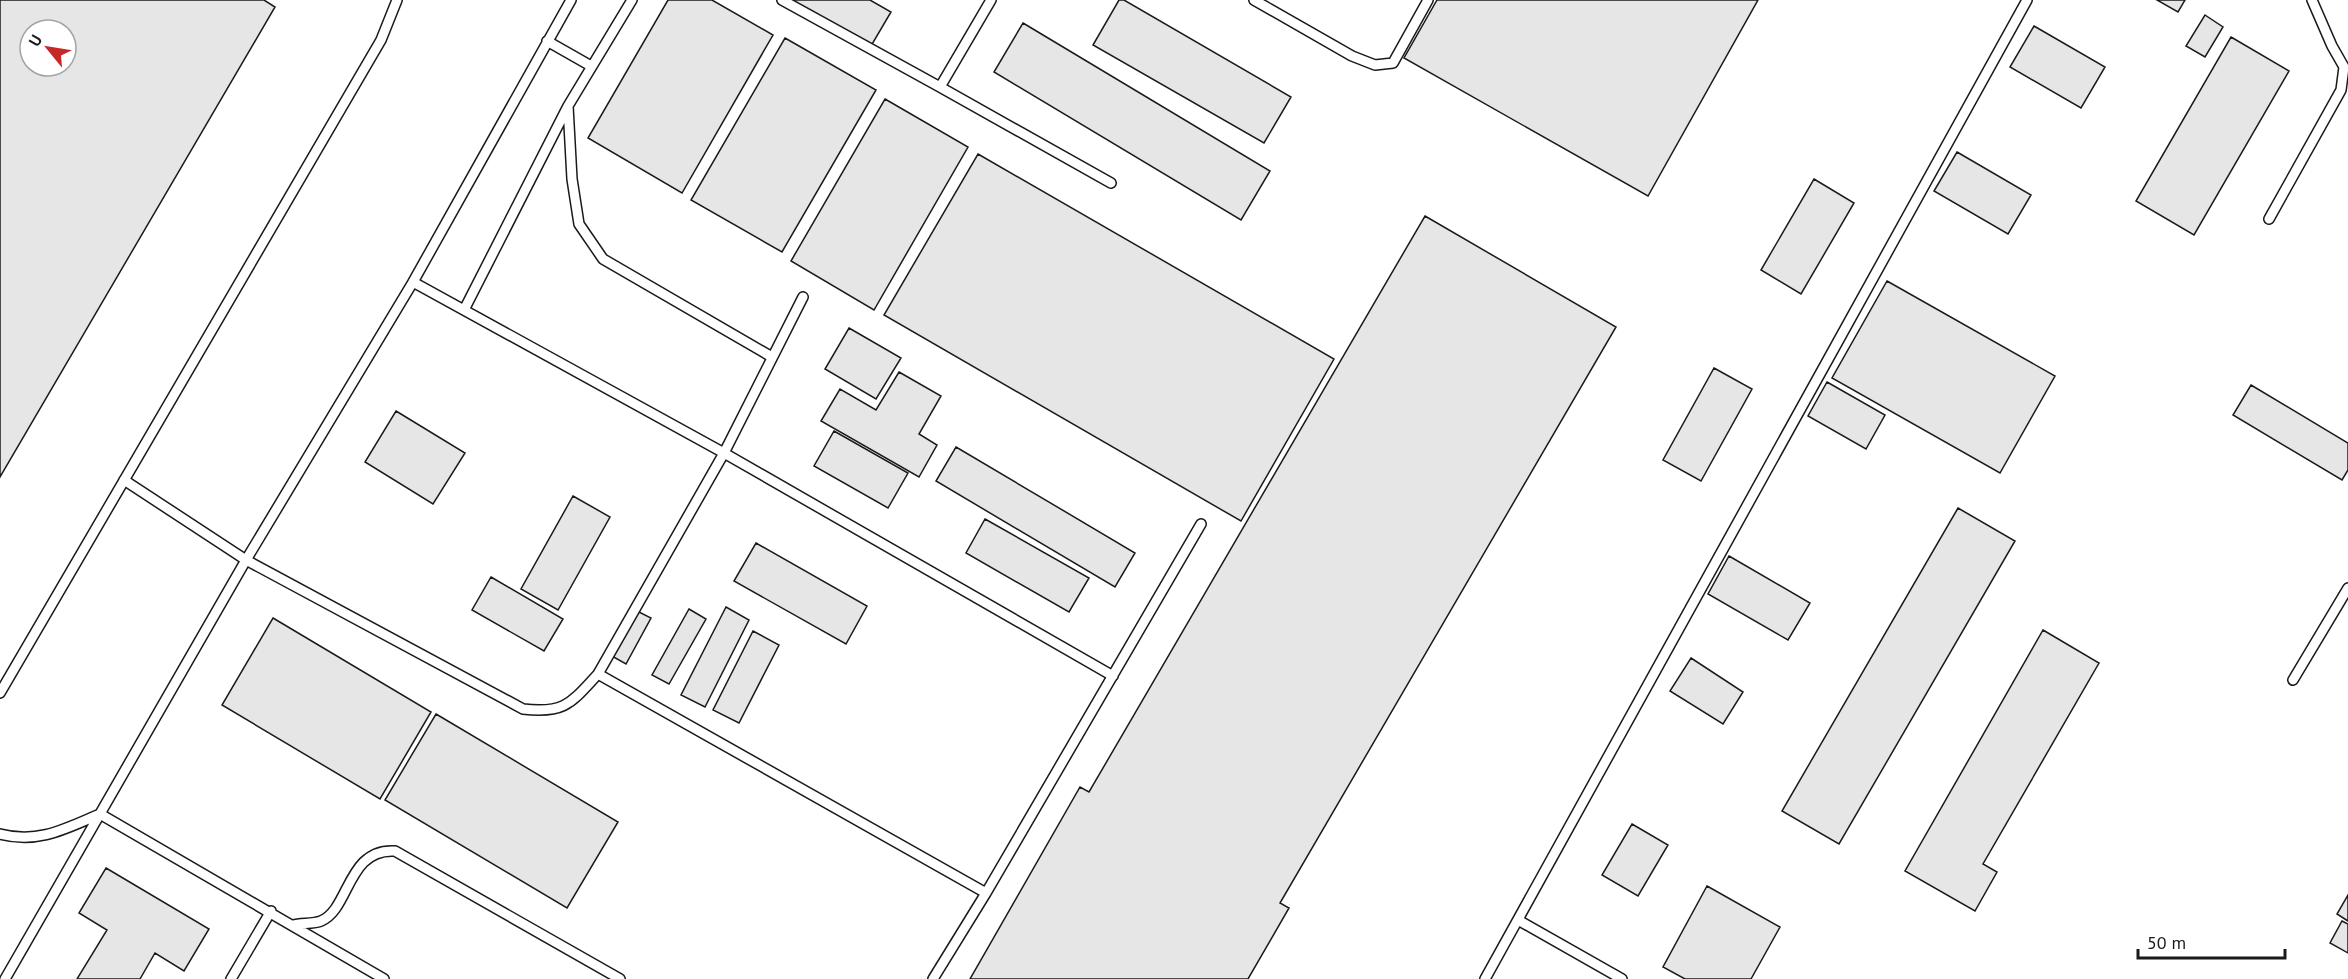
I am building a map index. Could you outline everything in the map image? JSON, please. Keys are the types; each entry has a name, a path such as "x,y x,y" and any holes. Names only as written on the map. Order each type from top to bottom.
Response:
{"lane":[{"path":"0,693 381,40 397,0"},
{"path":"5,979 246,560 413,282 572,0"},
{"path":"464,310 568,106 632,0"},
{"path":"782,0 1111,183"},
{"path":"940,87 991,0"},
{"path":"1254,0 1352,56 1375,65 1393,63 1428,0"},
{"path":"1485,979 2027,0"},
{"path":"2269,219 2342,90 2344,67 2312,0"},
{"path":"547,41 591,66"},
{"path":"568,106 572,179 579,224 603,259 772,357"},
{"path":"413,282 724,453 1113,676"},
{"path":"124,480 246,560 523,710 549,712 571,703 598,674 724,453 803,297"},
{"path":"933,979 986,893 1201,524"},
{"path":"2293,680 2348,588"},
{"path":"598,674 986,893"},
{"path":"0,834 21,839 52,834 100,814"},
{"path":"100,814 271,911 373,976 384,979"},
{"path":"293,925 322,921 331,912 363,862 382,850 395,851 620,979"},
{"path":"231,979 271,911"},
{"path":"1518,920 1622,979"}],"building":[{"path":"0,0 264,0 275,7 0,477"},
{"path":"668,0 712,0 773,35 682,193 588,138"},
{"path":"790,0 870,0 891,12 871,46"},
{"path":"1119,0 1124,0 1291,97 1264,143 1093,45"},
{"path":"1437,0 1758,0 1648,196 1404,58"},
{"path":"2157,0 2185,0 2178,12"},
{"path":"2205,15 2223,27 2205,57 2186,46"},
{"path":"1023,23 1270,171 1241,220 994,72"},
{"path":"2034,26 2105,67 2081,108 2010,67"},
{"path":"2231,37 2289,71 2194,235 2136,201"},
{"path":"785,38 876,90 782,252 691,200"},
{"path":"885,99 968,147 874,310 791,261"},
{"path":"1957,152 2031,195 2008,234 1934,191"},
{"path":"978,154 1334,359 1241,521 884,315"},
{"path":"1814,179 1854,203 1801,294 1761,270"},
{"path":"1425,216 1616,327 1280,903 1289,908 1248,979 970,979 1080,787 1089,792"},
{"path":"1887,281 2055,376 2000,473 1832,378"},
{"path":"849,328 901,358 876,399 825,369"},
{"path":"1714,368 1752,389 1701,481 1663,460"},
{"path":"899,372 941,396 919,434 937,445 919,477 821,421 840,389 876,410"},
{"path":"1827,382 1885,415 1866,449 1808,416"},
{"path":"2251,385 2348,443 2348,470 2342,480 2233,415"},
{"path":"396,411 465,453 433,504 365,462"},
{"path":"834,431 908,473 888,508 814,466"},
{"path":"956,447 1135,553 1115,587 936,481"},
{"path":"573,496 610,517 558,610 521,589"},
{"path":"1958,508 2015,541 1839,844 1782,811"},
{"path":"985,519 1089,578 1069,612 966,553"},
{"path":"756,543 867,606 846,644 734,581"},
{"path":"1729,556 1810,603 1788,640 1708,594"},
{"path":"491,577 563,619 544,651 472,610"},
{"path":"726,607 749,620 705,707 681,695"},
{"path":"689,609 706,619 669,684 652,675"},
{"path":"635,610 651,618 626,664 610,655"},
{"path":"273,618 431,712 380,799 222,705"},
{"path":"2043,630 2099,663 1983,864 1997,872 1975,911 1905,871"},
{"path":"753,631 779,645 739,723 713,710"},
{"path":"1691,658 1743,692 1723,724 1670,691"},
{"path":"436,714 618,822 567,908 385,800"},
{"path":"1632,824 1668,845 1638,896 1602,875"},
{"path":"106,868 209,929 184,971 155,953 140,979 77,979 107,930 79,913"},
{"path":"1707,886 1780,927 1751,979 1685,979 1663,967"},
{"path":"2348,895 2348,921 2337,914"},
{"path":"2342,921 2348,924 2348,953 2330,943"}]}
